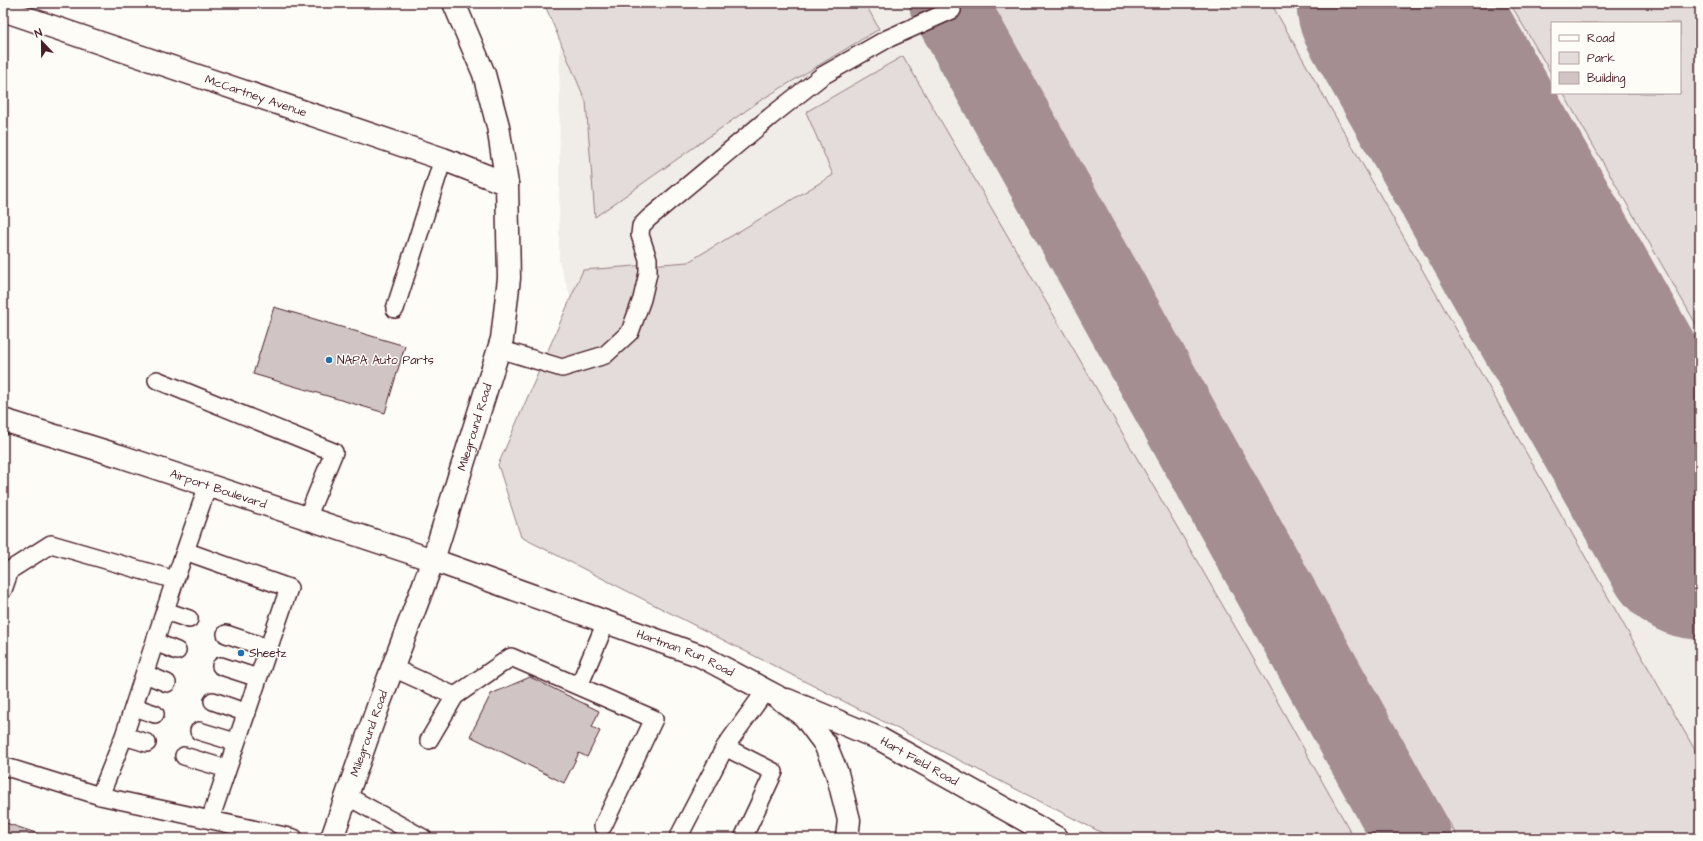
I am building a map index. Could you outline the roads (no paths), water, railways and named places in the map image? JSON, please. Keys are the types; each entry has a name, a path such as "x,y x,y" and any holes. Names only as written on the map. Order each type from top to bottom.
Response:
{"main road":[{"name":"Mileground Road","path":"332,838 393,668 434,560 502,339 508,278 507,184 498,126 484,74 454,4"},
{"name":"McCartney Avenue","path":"3,10 443,159 507,184"},
{"name":"Airport Boulevard","path":"3,420 208,484 434,560"},
{"name":"Hartman Run Road","path":"434,560 701,656 771,693 804,716 825,744 837,773 849,820 847,838"},
{"name":"Hart Field Road","path":"771,693 880,739 1057,838"}],"lane":[{"path":"499,350 562,368 605,355 630,332 642,299 648,273 648,260 640,235 641,226 649,218 770,117 822,76 887,39 952,10"},
{"path":"395,309 443,159"},
{"path":"158,380 334,452 307,518"},
{"path":"100,796 124,736 208,484"},
{"path":"3,590 10,570 51,544 175,580"},
{"path":"185,551 289,588 247,714 235,742 210,820"},
{"path":"165,612 189,619"},
{"path":"579,686 606,622"},
{"path":"226,634 268,648"},
{"path":"155,642 177,651"},
{"path":"429,740 456,696 511,657 654,719 604,826"},
{"path":"220,666 258,678"},
{"path":"393,668 456,696"},
{"path":"145,674 167,683"},
{"path":"678,838 725,746 771,693"},
{"path":"213,701 247,714"},
{"path":"134,707 155,714"},
{"path":"199,730 235,742"},
{"path":"124,736 147,743"},
{"path":"725,746 774,772 744,838"},
{"path":"184,756 227,769"},
{"path":"3,766 100,796 294,838"},
{"path":"347,796 423,838"}],"place":[{"name":"NAPA Auto Parts","path":"329,360"},
{"name":"Sheetz","path":"241,653"}]}
